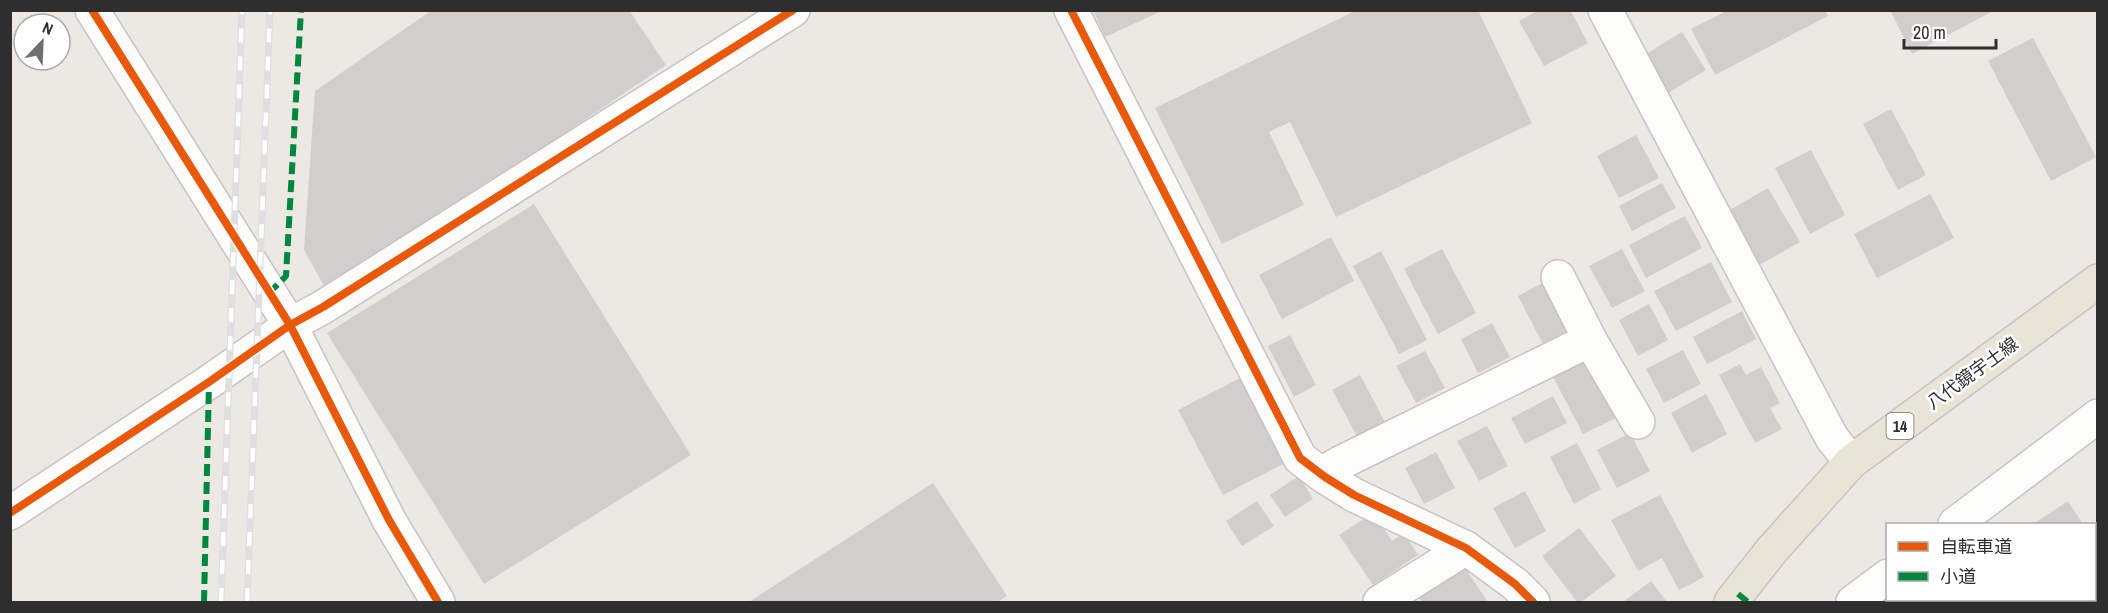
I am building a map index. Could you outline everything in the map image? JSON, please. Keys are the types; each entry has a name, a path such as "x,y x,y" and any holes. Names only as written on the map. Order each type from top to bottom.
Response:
{"main road":[{"name":"八代鏡宇土線","path":"1731,603 1772,549 1851,462 2097,281"}],"street":[{"path":"92,10 290,325 389,520 438,603"},
{"path":"10,513 209,382 290,325 793,10"},
{"path":"1071,10 1300,458 1354,495 1466,548 1515,584 1533,603"},
{"path":"1605,10 1832,438 1851,462"},
{"path":"1558,277 1590,340 1638,422"},
{"path":"1321,474 1340,462 1590,340"},
{"path":"1958,523 2097,416"},
{"path":"1380,603 1466,548"},
{"path":"1853,603 1886,577"}],"building":[{"path":"432,10 629,10 666,65 328,293 304,250 315,91"},
{"path":"1093,10 1164,10 1105,37"},
{"path":"1357,10 1478,10 1532,123 1336,217 1290,122 1269,132 1304,205 1222,244 1155,108"},
{"path":"1539,10 1570,10 1588,43 1544,66 1519,21"},
{"path":"1728,10 1825,10 1828,16 1715,75 1691,29"},
{"path":"1890,10 1995,10 1912,54"},
{"path":"1682,32 1706,70 1662,97 1638,59"},
{"path":"2033,38 2096,157 2051,181 1988,61"},
{"path":"1891,109 1926,175 1898,190 1863,124"},
{"path":"1636,135 1659,178 1619,198 1597,156"},
{"path":"1811,150 1845,215 1810,234 1775,168"},
{"path":"1662,183 1676,208 1632,231 1619,206"},
{"path":"1768,188 1800,242 1754,268 1723,214"},
{"path":"1930,194 1954,238 1877,278 1854,234"},
{"path":"534,204 691,455 484,584 327,333"},
{"path":"1685,216 1702,248 1646,278 1629,245"},
{"path":"1331,237 1354,281 1282,319 1259,275"},
{"path":"1442,249 1476,313 1438,334 1404,269"},
{"path":"1622,249 1645,291 1612,308 1589,266"},
{"path":"1381,251 1427,340 1399,354 1353,266"},
{"path":"1711,262 1732,302 1676,331 1654,291"},
{"path":"1548,280 1573,328 1543,344 1518,296"},
{"path":"1649,304 1668,340 1638,356 1619,320"},
{"path":"1742,311 1756,339 1707,364 1693,337"},
{"path":"1492,323 1510,357 1478,373 1461,339"},
{"path":"1290,335 1316,385 1294,397 1268,346"},
{"path":"1683,350 1701,384 1664,403 1646,369"},
{"path":"1425,351 1445,388 1416,403 1396,366"},
{"path":"1584,358 1616,418 1583,434 1552,375"},
{"path":"1740,364 1746,375 1761,367 1780,403 1770,408 1782,429 1755,443 1719,375"},
{"path":"1248,374 1293,459 1223,495 1178,410"},
{"path":"1360,375 1386,424 1358,438 1332,390"},
{"path":"1706,394 1727,434 1692,453 1671,413"},
{"path":"1553,396 1567,423 1525,444 1511,418"},
{"path":"1487,426 1508,466 1479,481 1457,441"},
{"path":"1630,433 1650,471 1617,488 1597,450"},
{"path":"1577,443 1601,489 1574,504 1550,457"},
{"path":"1436,452 1455,488 1424,504 1405,468"},
{"path":"1299,476 1313,499 1285,517 1270,495"},
{"path":"933,483 1007,596 997,602 749,602"},
{"path":"1525,491 1546,531 1515,548 1493,508"},
{"path":"1660,495 1704,577 1679,590 1662,558 1638,571 1611,520"},
{"path":"1257,501 1274,526 1242,546 1226,521"},
{"path":"2068,501 2082,523 2035,523"},
{"path":"1373,513 1392,541 1404,533 1418,555 1373,585 1339,535"},
{"path":"1579,528 1616,576 1581,602 1577,602 1542,556"},
{"path":"1461,562 1488,602 1422,602 1415,593"},
{"path":"1651,581 1667,602 1623,602"}],"railway":[{"path":"221,602 242,10"},
{"path":"247,602 270,10"}],"marked path":[{"path":"269,293 286,276 301,10"},
{"path":"204,602 209,382"},
{"path":"1738,594 1748,602"}],"cycle path":[{"path":"92,10 290,325 389,520 438,602"},
{"path":"10,513 209,382 290,325 323,307 793,10"},
{"path":"1071,10 1300,458 1354,495 1466,548 1515,584 1533,602"}]}
